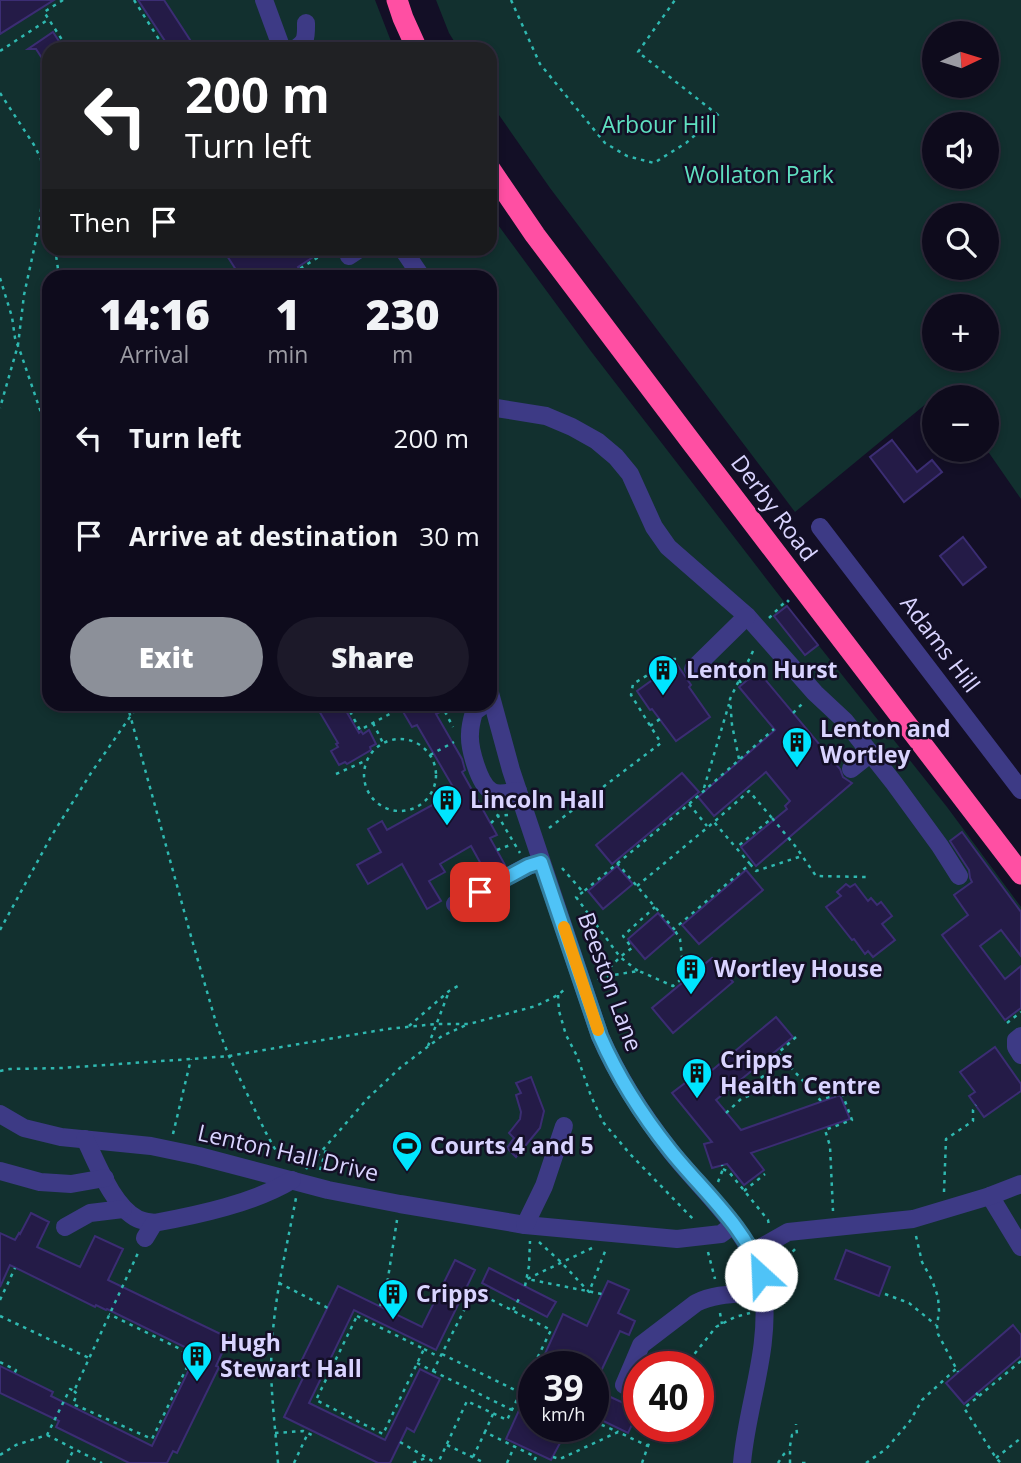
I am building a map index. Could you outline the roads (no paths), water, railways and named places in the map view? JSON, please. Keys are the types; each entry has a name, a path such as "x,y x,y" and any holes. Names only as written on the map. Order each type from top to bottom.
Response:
{"highway":[{"path":"397,0 414,42"},
{"name":"Derby Road","path":"497,179 683,432 1021,874"}],"street":[{"path":"264,0 279,42"},
{"path":"304,42 306,23"},
{"path":"497,408 546,416 597,441 616,457 630,474 654,527 668,547 747,616 815,693 845,721 940,846 959,876"},
{"name":"Adams Hill","path":"820,527 1021,790"},
{"path":"693,668 747,616"},
{"path":"475,711 462,731 485,786 497,793 518,792"},
{"name":"Beeston Lane","path":"494,711 600,1036 623,1083 670,1150 733,1225 752,1252 763,1283"},
{"path":"851,769 871,753"},
{"path":"455,904 528,866 541,862"},
{"path":"1021,1036 1016,1040 1016,1047 1021,1055"},
{"name":"Lenton Hall Drive","path":"0,1114 24,1128 61,1138 129,1143 169,1150 400,1204 525,1225 611,1236 677,1239 721,1234 733,1225"},
{"path":"525,1225 544,1186 564,1126"},
{"path":"85,1139 123,1209 149,1230 302,1182"},
{"path":"0,1171 40,1182 71,1184 105,1178"},
{"path":"752,1252 788,1232 913,1219 1021,1184"},
{"path":"990,1196 1021,1247"},
{"path":"65,1227 90,1213 123,1209"},
{"path":"638,1351 641,1345 696,1303 763,1283 763,1336 742,1463"}],"place":[{"name":"Lenton Hurst","path":"663,697"},
{"name":"Lenton and Wortley","path":"797,769"},
{"name":"Lincoln Hall","path":"447,827"},
{"name":"Wortley House","path":"691,996"},
{"name":"Cripps Health Centre","path":"697,1100"},
{"name":"Courts 4 and 5","path":"407,1173"},
{"name":"Cripps","path":"393,1321"},
{"name":"Hugh Stewart Hall","path":"197,1383"}],"park label":[{"name":"Arbour Hill","path":"659,125"},
{"name":"Wollaton Park","path":"759,175"}]}
